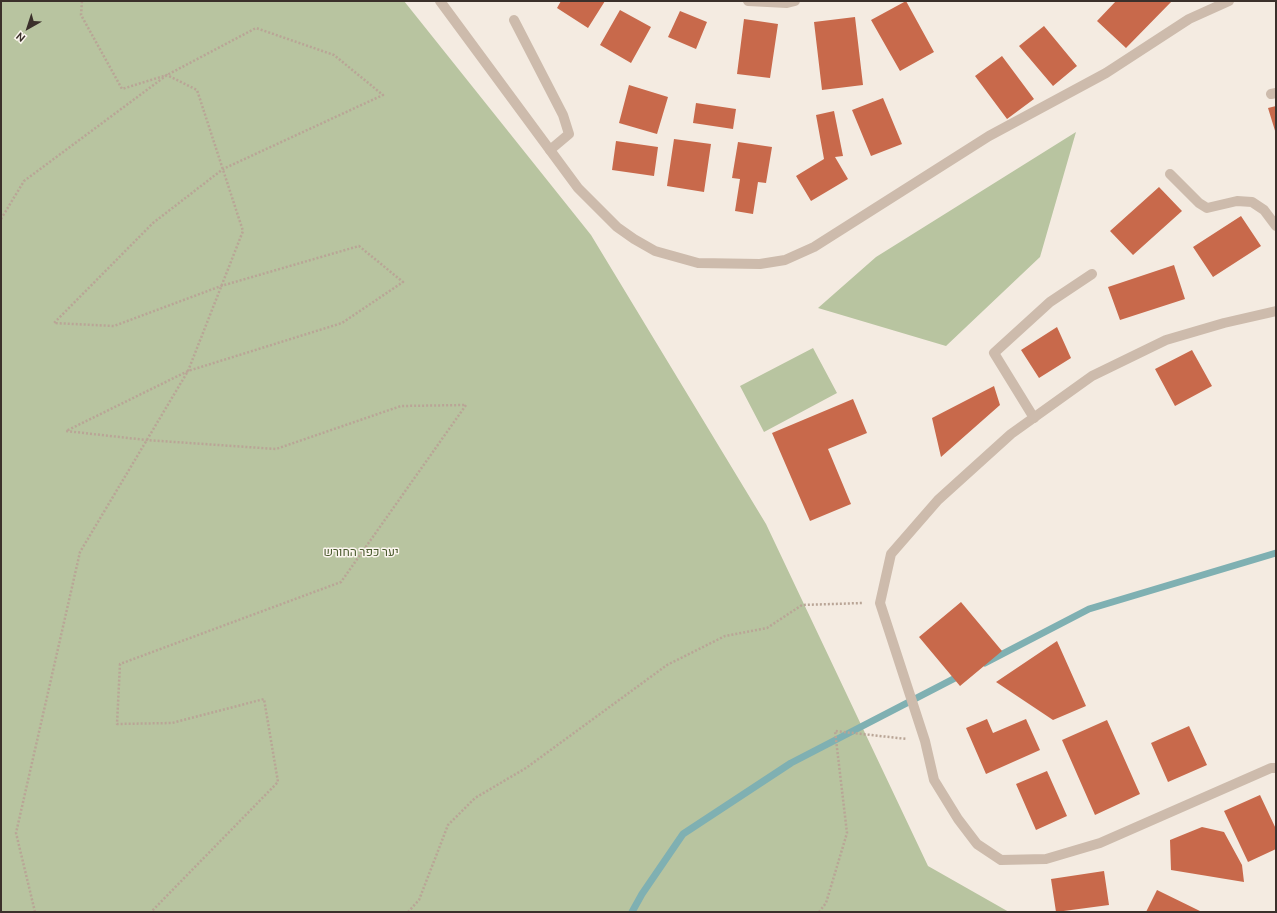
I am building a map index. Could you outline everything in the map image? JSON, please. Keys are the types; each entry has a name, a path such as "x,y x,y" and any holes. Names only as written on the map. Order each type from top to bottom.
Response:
{"street":[{"path":"440,1 578,188 617,227 655,251 698,263 760,264 785,260 814,247 989,136 1106,73 1189,19 1229,1"},
{"path":"748,1 787,3 795,1"},
{"path":"514,20 563,115 569,134 550,150"},
{"path":"1170,174 1198,203 1207,208 1237,201 1252,202 1264,210 1276,226"},
{"path":"1034,418 994,353 1050,302 1092,274"},
{"path":"1276,311 1224,323 1166,340 1092,376 1011,434 938,500 891,554 880,603 925,740 934,780 958,818 977,844 1001,860 1046,858 1100,843 1271,768 1276,768"}],"path":[{"path":"35,912 16,834 80,552 188,371 243,231 197,90 167,75 122,89 81,15 82,1"},
{"path":"1,218 24,181 167,75 256,28 334,55 383,95 222,168 153,223 54,323 114,326 221,286 359,246 403,282 342,323 188,371 66,431 146,440 276,449 401,406 466,405 341,582 120,664 117,724 172,723 264,699 278,782 151,912"},
{"path":"408,912 419,900 448,825 475,798 526,768 667,665 725,636 767,628 802,605 880,603"},
{"path":"819,912 826,903 847,833 835,731 925,740"}],"green space":[{"name":"יער כפר החורש","path":"1,1 404,1 591,235 766,524 928,866 1009,912 1,912"},
{"path":"1076,132 1040,257 946,346 818,308 876,257"},
{"path":"813,348 837,393 764,432 740,386"}],"building":[{"path":"561,1 605,1 588,28 557,8"},
{"path":"906,1 934,52 900,71 871,20"},
{"path":"1116,1 1172,1 1126,48 1097,21"},
{"path":"620,10 651,27 631,63 600,45"},
{"path":"680,11 707,22 696,49 668,37"},
{"path":"855,17 863,85 822,90 814,22"},
{"path":"744,19 778,24 770,78 737,74"},
{"path":"1044,26 1077,66 1053,86 1019,46"},
{"path":"1002,56 1034,99 1007,119 975,76"},
{"path":"629,85 668,97 657,134 619,123"},
{"path":"883,98 902,144 871,156 852,110"},
{"path":"696,103 736,109 733,129 693,123"},
{"path":"1276,106 1276,134 1268,108"},
{"path":"834,111 843,156 835,157 848,179 811,201 796,176 824,159 816,115"},
{"path":"674,139 711,144 704,192 667,186"},
{"path":"616,141 658,147 654,176 612,170"},
{"path":"738,142 772,147 766,183 758,182 753,214 735,211 740,179 732,178"},
{"path":"1159,187 1182,211 1133,255 1110,231"},
{"path":"1241,216 1261,246 1213,277 1193,247"},
{"path":"1174,265 1185,299 1120,320 1108,287"},
{"path":"1057,327 1071,358 1039,378 1021,350"},
{"path":"1192,350 1212,386 1175,406 1155,369"},
{"path":"994,386 1000,405 941,457 932,418"},
{"path":"853,399 867,433 828,449 851,504 810,521 772,433"},
{"path":"961,602 1002,651 960,686 919,637"},
{"path":"1057,641 1086,706 1053,720 996,682"},
{"path":"987,719 993,733 1026,719 1040,750 986,774 966,728"},
{"path":"1107,720 1140,794 1095,815 1062,740"},
{"path":"1189,726 1207,765 1168,782 1151,743"},
{"path":"1047,771 1067,816 1036,830 1016,784"},
{"path":"1260,795 1276,829 1276,849 1248,862 1224,811"},
{"path":"1202,827 1224,832 1242,865 1244,882 1171,870 1170,840"},
{"path":"1104,871 1109,905 1056,912 1051,879"},
{"path":"1157,890 1202,912 1146,912"}],"waterway":[{"path":"985,663 1089,609 1276,553"},
{"path":"632,912 642,894 683,834 791,763 961,675"}]}
